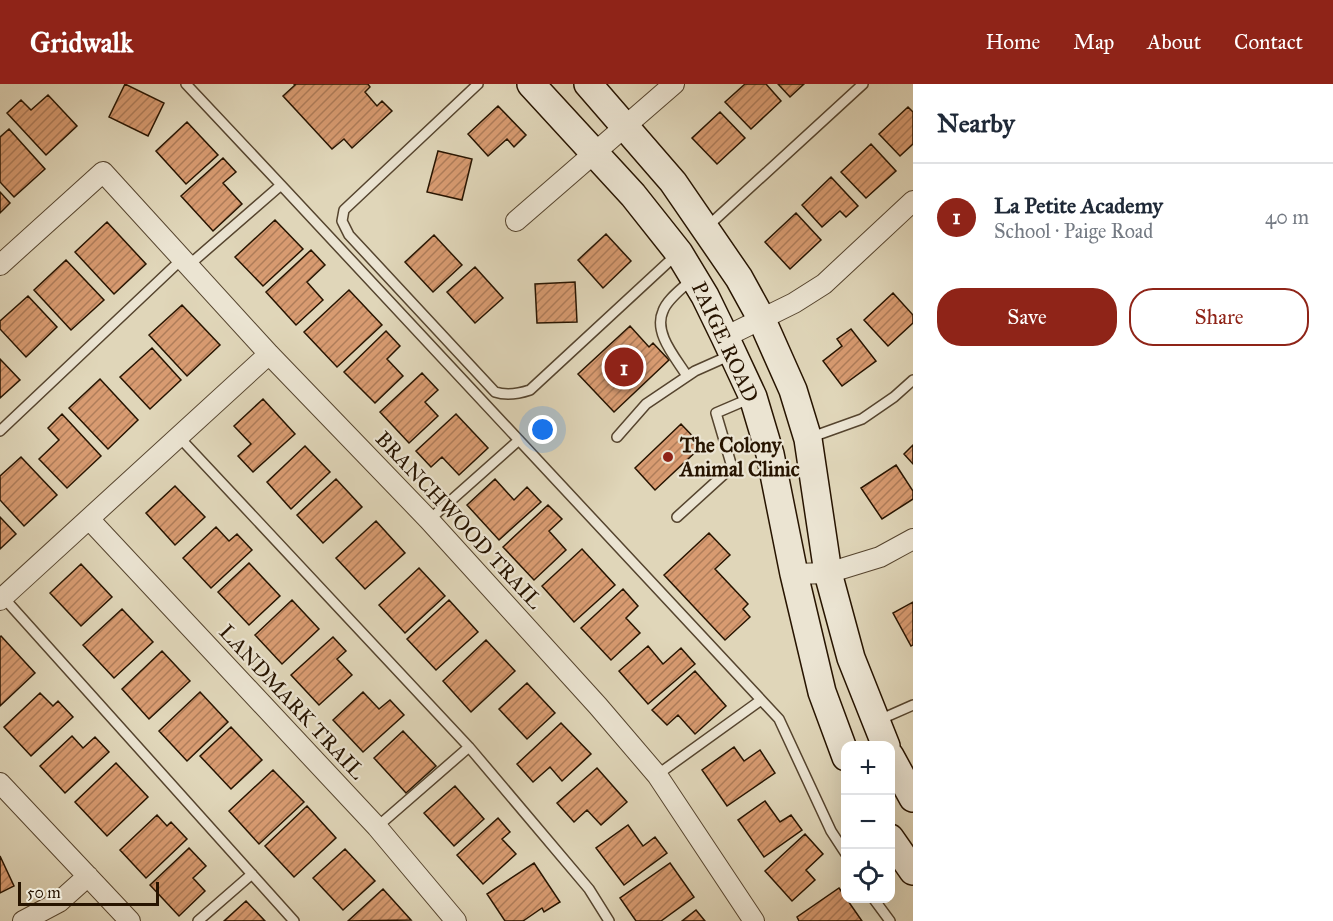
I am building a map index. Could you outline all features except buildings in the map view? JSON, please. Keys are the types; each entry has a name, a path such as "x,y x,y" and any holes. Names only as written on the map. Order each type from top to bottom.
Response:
{"main road":[{"name":"PAIGE ROAD","path":"531,84 633,195 679,253 729,345 753,397 770,454 794,574 822,692 841,743"},
{"name":"PAIGE ROAD","path":"588,84 674,182 739,278 761,318 793,390 808,439 828,573 851,658 880,734"},
{"path":"895,764 913,798"},
{"path":"895,844 913,872"}],"street":[{"path":"516,221 674,84"},
{"name":"BRANCHWOOD TRAIL","path":"0,265 103,172 269,354 429,520 598,706 657,775 754,921"},
{"path":"729,345 761,318 794,303 824,284 913,201"},
{"path":"2,598 269,354"},
{"name":"LANDMARK TRAIL","path":"89,519 377,827 456,921"},
{"path":"794,574 828,573 880,556 913,539"},
{"path":"0,783 130,921"},
{"path":"23,921 59,902 88,876"}],"lane":[{"path":"186,84 779,719 831,831 843,849"},
{"path":"478,84 344,210 342,221 349,235 495,392 503,395 530,390 679,253"},
{"path":"706,228 863,84"},
{"path":"0,431 186,262 281,185"},
{"path":"687,376 665,341 660,324 663,310 694,277"},
{"path":"617,437 646,404 729,345"},
{"path":"808,439 862,419 894,398 913,380"},
{"path":"677,517 732,467 716,413 753,397"},
{"path":"178,437 469,747 589,890 609,921"},
{"path":"429,520 519,440"},
{"path":"2,598 294,921"},
{"path":"657,775 761,700"},
{"path":"880,734 913,705"},
{"path":"377,827 469,747"},
{"path":"198,921 252,873"},
{"path":"877,903 890,921"}],"place":[{"name":"La Petite Academy","path":"624,367"},
{"name":"The Colony Animal Clinic","path":"668,457"}]}
